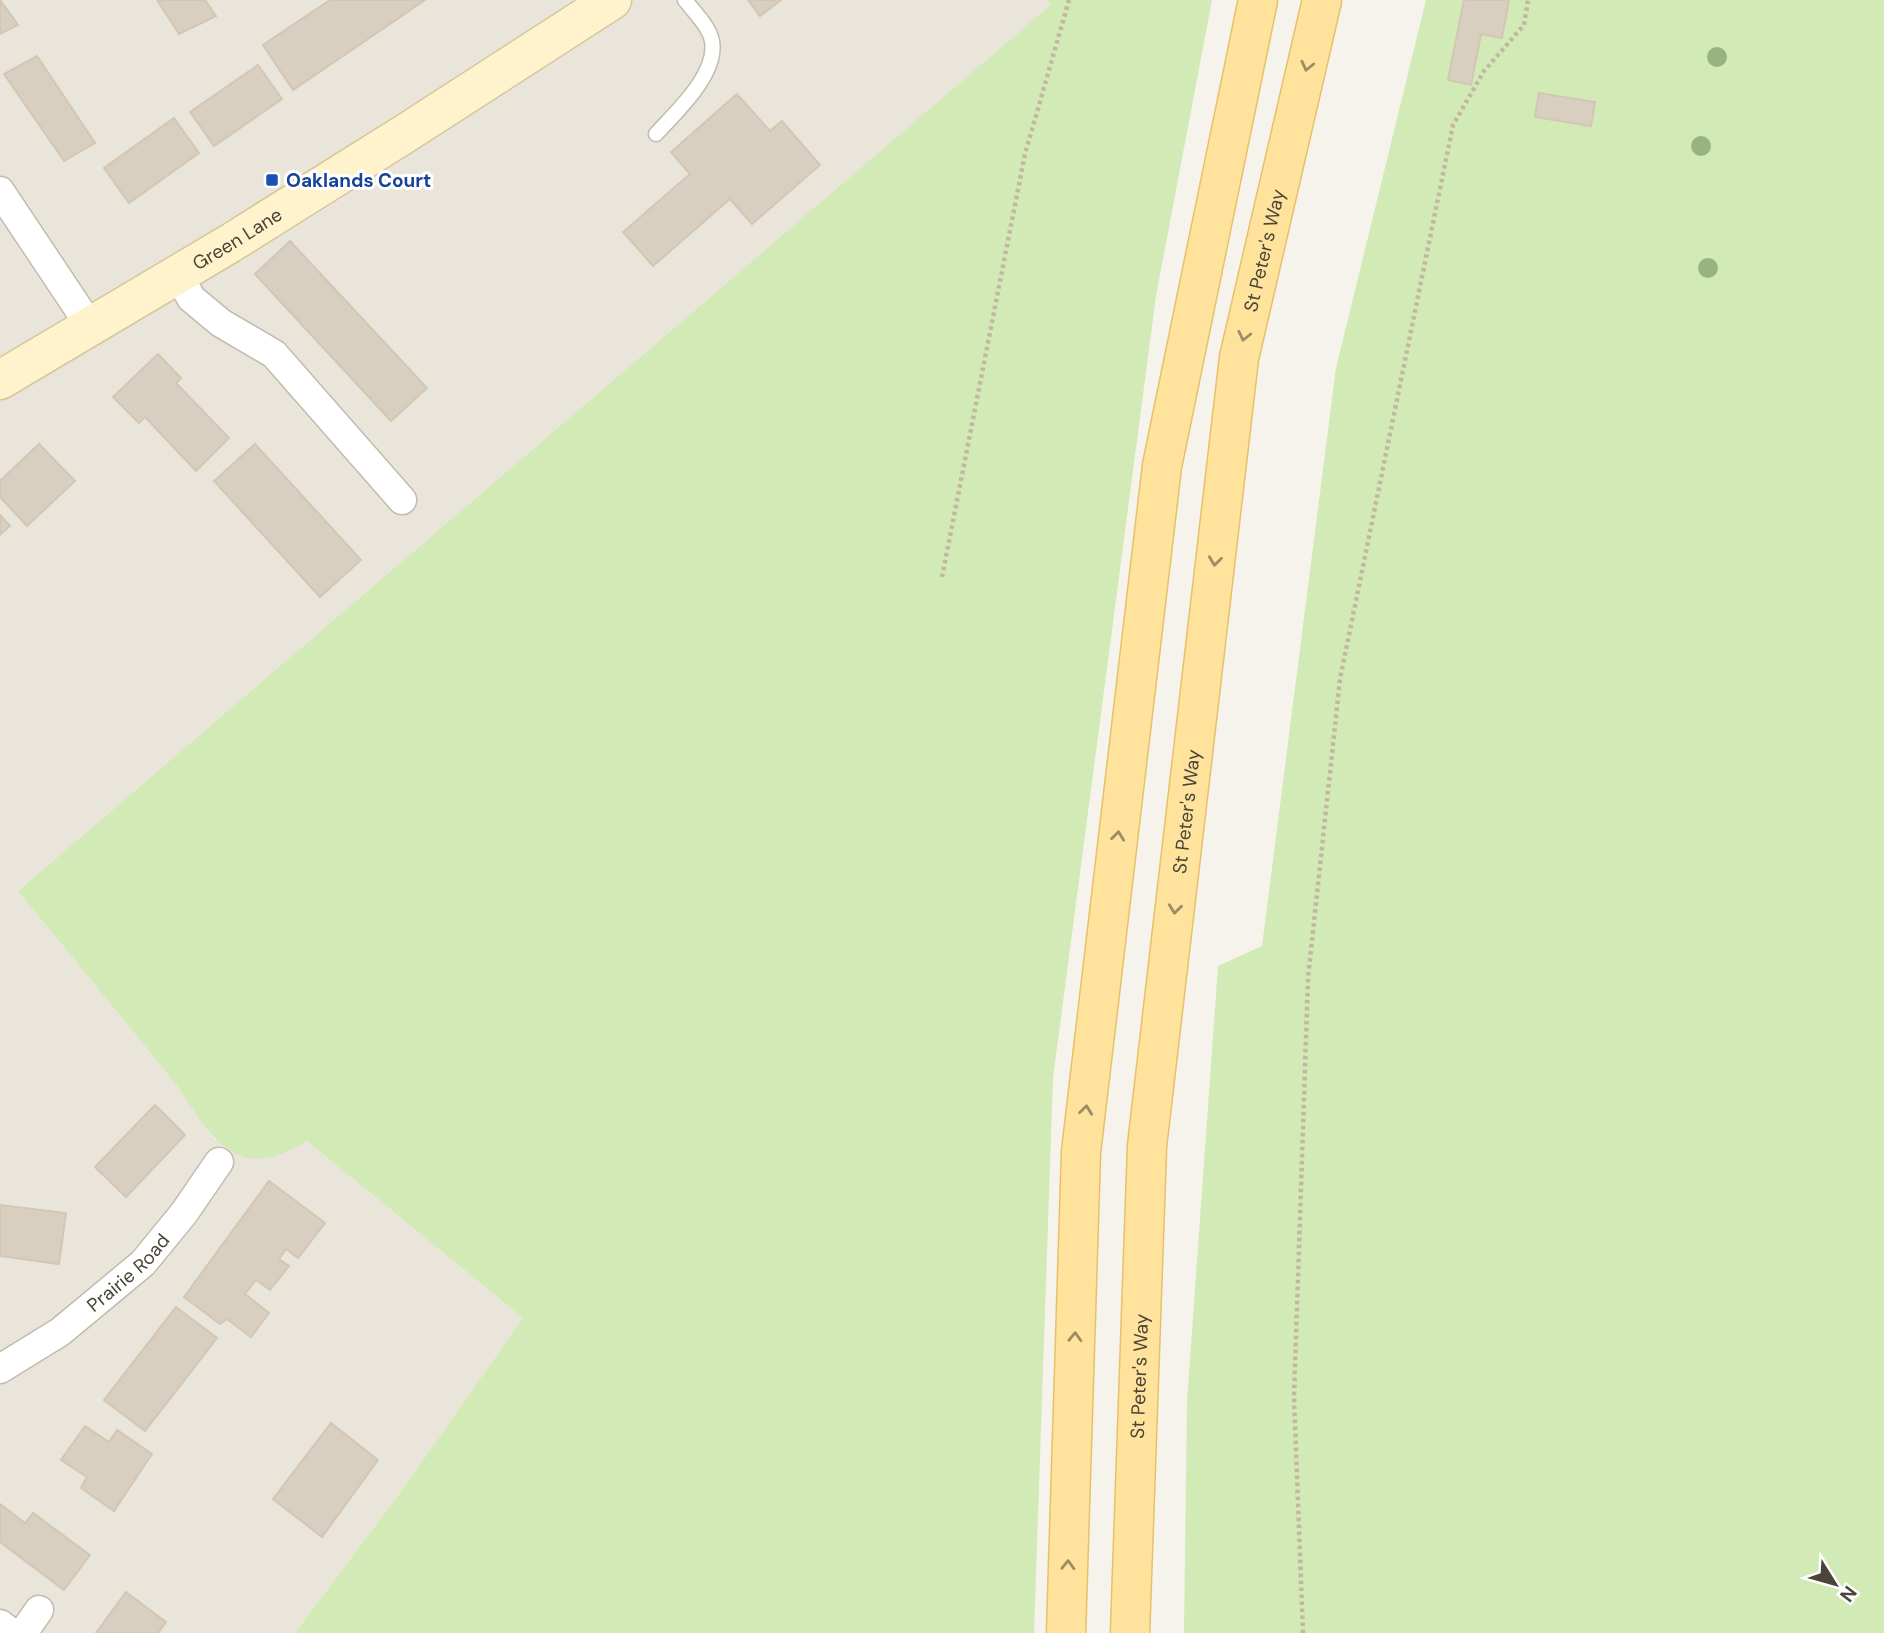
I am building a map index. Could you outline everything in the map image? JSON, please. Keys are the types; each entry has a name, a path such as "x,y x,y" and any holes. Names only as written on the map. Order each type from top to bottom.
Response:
{"main road":[{"path":"1066,1633 1080,1166 1084,1125 1162,466 1258,0"},
{"name":"St Peter's Way","path":"1130,1633 1147,1146 1234,400 1239,358 1322,0"}],"street":[{"name":"Green Lane","path":"0,380 406,133 612,0"},
{"path":"0,191 90,327"},
{"path":"178,274 191,298 221,323 274,355 402,500"},
{"name":"Prairie Road","path":"5,1360 60,1332 143,1263 184,1213 219,1162"},
{"path":"0,1624 12,1633"}],"lane":[{"path":"656,134 695,91 712,57 712,40 705,25 685,0"}],"path":[{"path":"942,577 1025,154 1069,0"},
{"path":"1303,1633 1294,1398 1308,978 1340,679 1453,125 1484,71 1524,24 1528,0"}],"shaded area":[{"path":"0,0 1047,0 1052,5 18,891 174,1081 215,1140 302,1144 307,1141 523,1318 402,1490 295,1633 0,1633"}],"green space":[{"path":"1047,0 1212,0 1156,296 1053,1078 1034,1633 295,1633 402,1490 523,1318 307,1141 282,1154 255,1159 237,1154 226,1147 208,1130 171,1078 18,891 1051,5"},
{"path":"1426,0 1884,0 1884,1633 1184,1633 1187,1401 1218,966 1262,946 1336,368"}],"building":[{"path":"0,0 18,25 0,34"},
{"path":"157,0 205,0 216,16 179,34"},
{"path":"330,0 425,0 293,90 263,45"},
{"path":"748,0 781,0 760,16"},
{"path":"1464,0 1509,0 1502,38 1481,34 1471,85 1448,80"},
{"path":"37,56 95,143 64,161 4,74"},
{"path":"258,65 282,99 214,146 190,112"},
{"path":"1539,93 1595,102 1591,126 1535,117"},
{"path":"737,94 770,131 782,121 820,165 752,224 730,199 653,266 623,232 690,174 671,152"},
{"path":"174,118 199,153 129,203 104,168"},
{"path":"290,241 427,388 391,421 255,274"},
{"path":"158,354 181,378 176,383 229,438 196,471 145,417 139,423 113,397"},
{"path":"39,444 75,481 27,526 0,497 0,481"},
{"path":"255,444 361,560 320,597 214,481"},
{"path":"0,515 10,526 0,535"},
{"path":"155,1105 185,1135 126,1197 95,1167"},
{"path":"269,1181 325,1223 298,1258 286,1249 279,1259 289,1266 270,1290 256,1280 245,1294 269,1313 251,1337 227,1319 220,1324 184,1297"},
{"path":"0,1205 66,1213 59,1264 0,1256"},
{"path":"176,1307 217,1338 145,1431 104,1400"},
{"path":"331,1423 378,1460 322,1537 273,1499"},
{"path":"85,1426 109,1442 117,1430 152,1454 114,1511 81,1488 87,1477 61,1460"},
{"path":"0,1504 25,1523 33,1513 90,1555 64,1590 0,1542"},
{"path":"126,1592 166,1622 158,1633 96,1633"}],"place":[{"name":"Oaklands Court","path":"272,180"}]}
